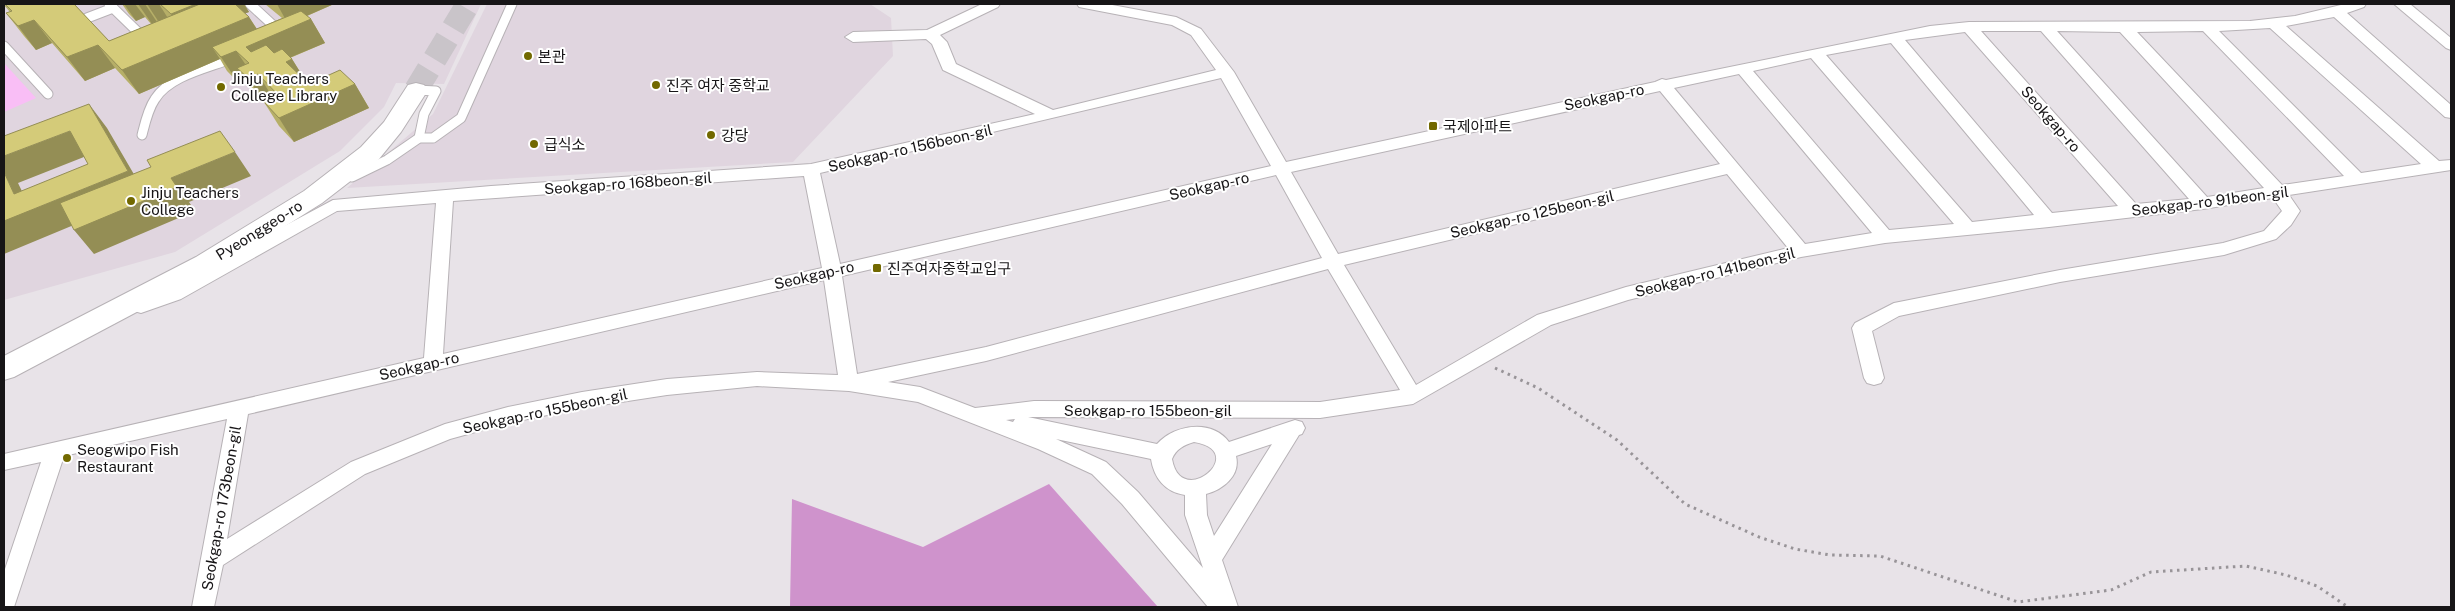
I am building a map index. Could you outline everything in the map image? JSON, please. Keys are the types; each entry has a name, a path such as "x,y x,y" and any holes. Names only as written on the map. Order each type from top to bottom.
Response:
{"street":[{"path":"853,37 930,34 993,4"},
{"path":"1084,4 1127,7 1176,21 1196,32 1226,72 1280,170 1413,396"},
{"name":"Seokgap-ro","path":"4,462 832,271 1662,84 1815,52 1933,30 1970,27 2206,27 2273,23 2338,13 2359,4"},
{"path":"2401,4 2451,45"},
{"path":"2338,13 2451,113"},
{"path":"2273,23 2443,166"},
{"name":"Seokgap-ro","path":"1970,27 2132,210"},
{"path":"2206,27 2358,179"},
{"path":"2046,28 2203,203"},
{"path":"1874,378 1862,328 1894,310 2060,276 2224,249 2270,235 2285,221 2291,212 2279,193 2126,28"},
{"path":"930,34 939,42 949,67 1051,115"},
{"path":"1895,38 2049,221"},
{"path":"1815,52 1967,227"},
{"path":"1742,68 1885,237"},
{"name":"Seokgap-ro 156beon-gil","path":"832,271 811,170 1051,115 1226,72"},
{"path":"1662,84 1802,251"},
{"name":"Pyeonggeo-ro","path":"4,369 323,201 393,127 416,90"},
{"name":"Seokgap-ro 91beon-gil","path":"1967,227 2049,221 2203,203 2279,193 2443,166"},
{"name":"Seokgap-ro 125beon-gil","path":"1333,261 1732,167"},
{"name":"Seokgap-ro 168beon-gil","path":"323,201 445,196 811,170"},
{"path":"433,362 445,196"},
{"name":"Seokgap-ro 141beon-gil","path":"1320,410 1413,396 1544,320 1626,294 1802,251 1885,237 1967,227"},
{"name":"Seokgap-ro 155beon-gil","path":"849,383 986,354 1333,261"},
{"path":"832,271 849,383"},
{"name":"Seokgap-ro 155beon-gil","path":"213,560 358,468 445,432 508,415 572,402 667,387 757,379 849,383 920,395 977,415 1099,468 1130,498 1222,607"},
{"name":"Seokgap-ro 173beon-gil","path":"203,607 239,408"},
{"name":"Seokgap-ro 155beon-gil","path":"977,415 1034,409 1320,410"},
{"path":"1225,452 1291,431 1320,410"},
{"path":"977,415 1162,453"},
{"path":"1211,559 1291,431"},
{"path":"1194,434 1213,439 1225,452 1226,468 1222,476 1205,486 1195,488 1177,484 1170,480 1161,467 1162,453 1174,440 1194,434"},
{"path":"4,604 7,583 56,449"},
{"path":"1195,488 1196,516 1228,607"}],"lane":[{"path":"250,4 275,27 276,36 269,41"},
{"path":"323,201 419,138 433,138 461,118 512,4"},
{"path":"87,18 111,6 152,46"},
{"path":"5,50 48,94"},
{"path":"142,134 149,110 158,94 171,84 243,54"},
{"path":"416,90 436,90 424,114 419,138"}],"path":[{"path":"1477,360 1538,388 1578,412 1617,440 1667,490 1685,504 1759,537 1795,549 1830,556 1880,556 2018,602 2111,590 2152,572 2246,566 2286,575 2317,586 2348,607"}],"shaded area":[{"name":"Jinju Teachers College","path":"4,4 481,4 444,84 396,83 384,107 340,151 175,252 4,300"},
{"name":"진주 여자 중학교","path":"487,4 870,4 891,18 893,56 793,162 347,188 433,114"},
{"path":"4,63 36,98 4,112"},
{"path":"1049,484 1158,607 790,607 792,499 923,547"}],"building":[{"path":"5,4 74,4 109,41 200,4 235,4 249,17 122,70 98,45 67,57 34,20 18,26 6,13 12,11"},
{"path":"160,4 196,4 171,14"},
{"path":"301,11 311,19 246,47 251,52 266,45 274,53 282,49 292,59 286,62 309,84 340,70 355,84 279,118 264,102 279,96 258,74 248,78 237,68 249,63 236,51 221,57 212,47"},
{"path":"89,104 128,171 4,221 4,172 14,194 88,164 70,131 4,156 4,136"},
{"path":"220,131 235,152 171,178 177,187 74,230 60,203 151,167 147,160"}],"tunnel":[{"path":"416,90 468,4"}],"place":[{"name":"본관","path":"528,56"},
{"name":"진주 여자 중학교","path":"656,85"},
{"name":"Jinju Teachers College Library","path":"221,87"},
{"name":"국제아파트","path":"1433,126"},
{"name":"강당","path":"711,135"},
{"name":"급식소","path":"534,144"},
{"name":"Jinju Teachers College","path":"131,201"},
{"name":"진주여자중학교입구","path":"877,268"},
{"name":"Seogwipo Fish Restaurant","path":"67,458"}]}
